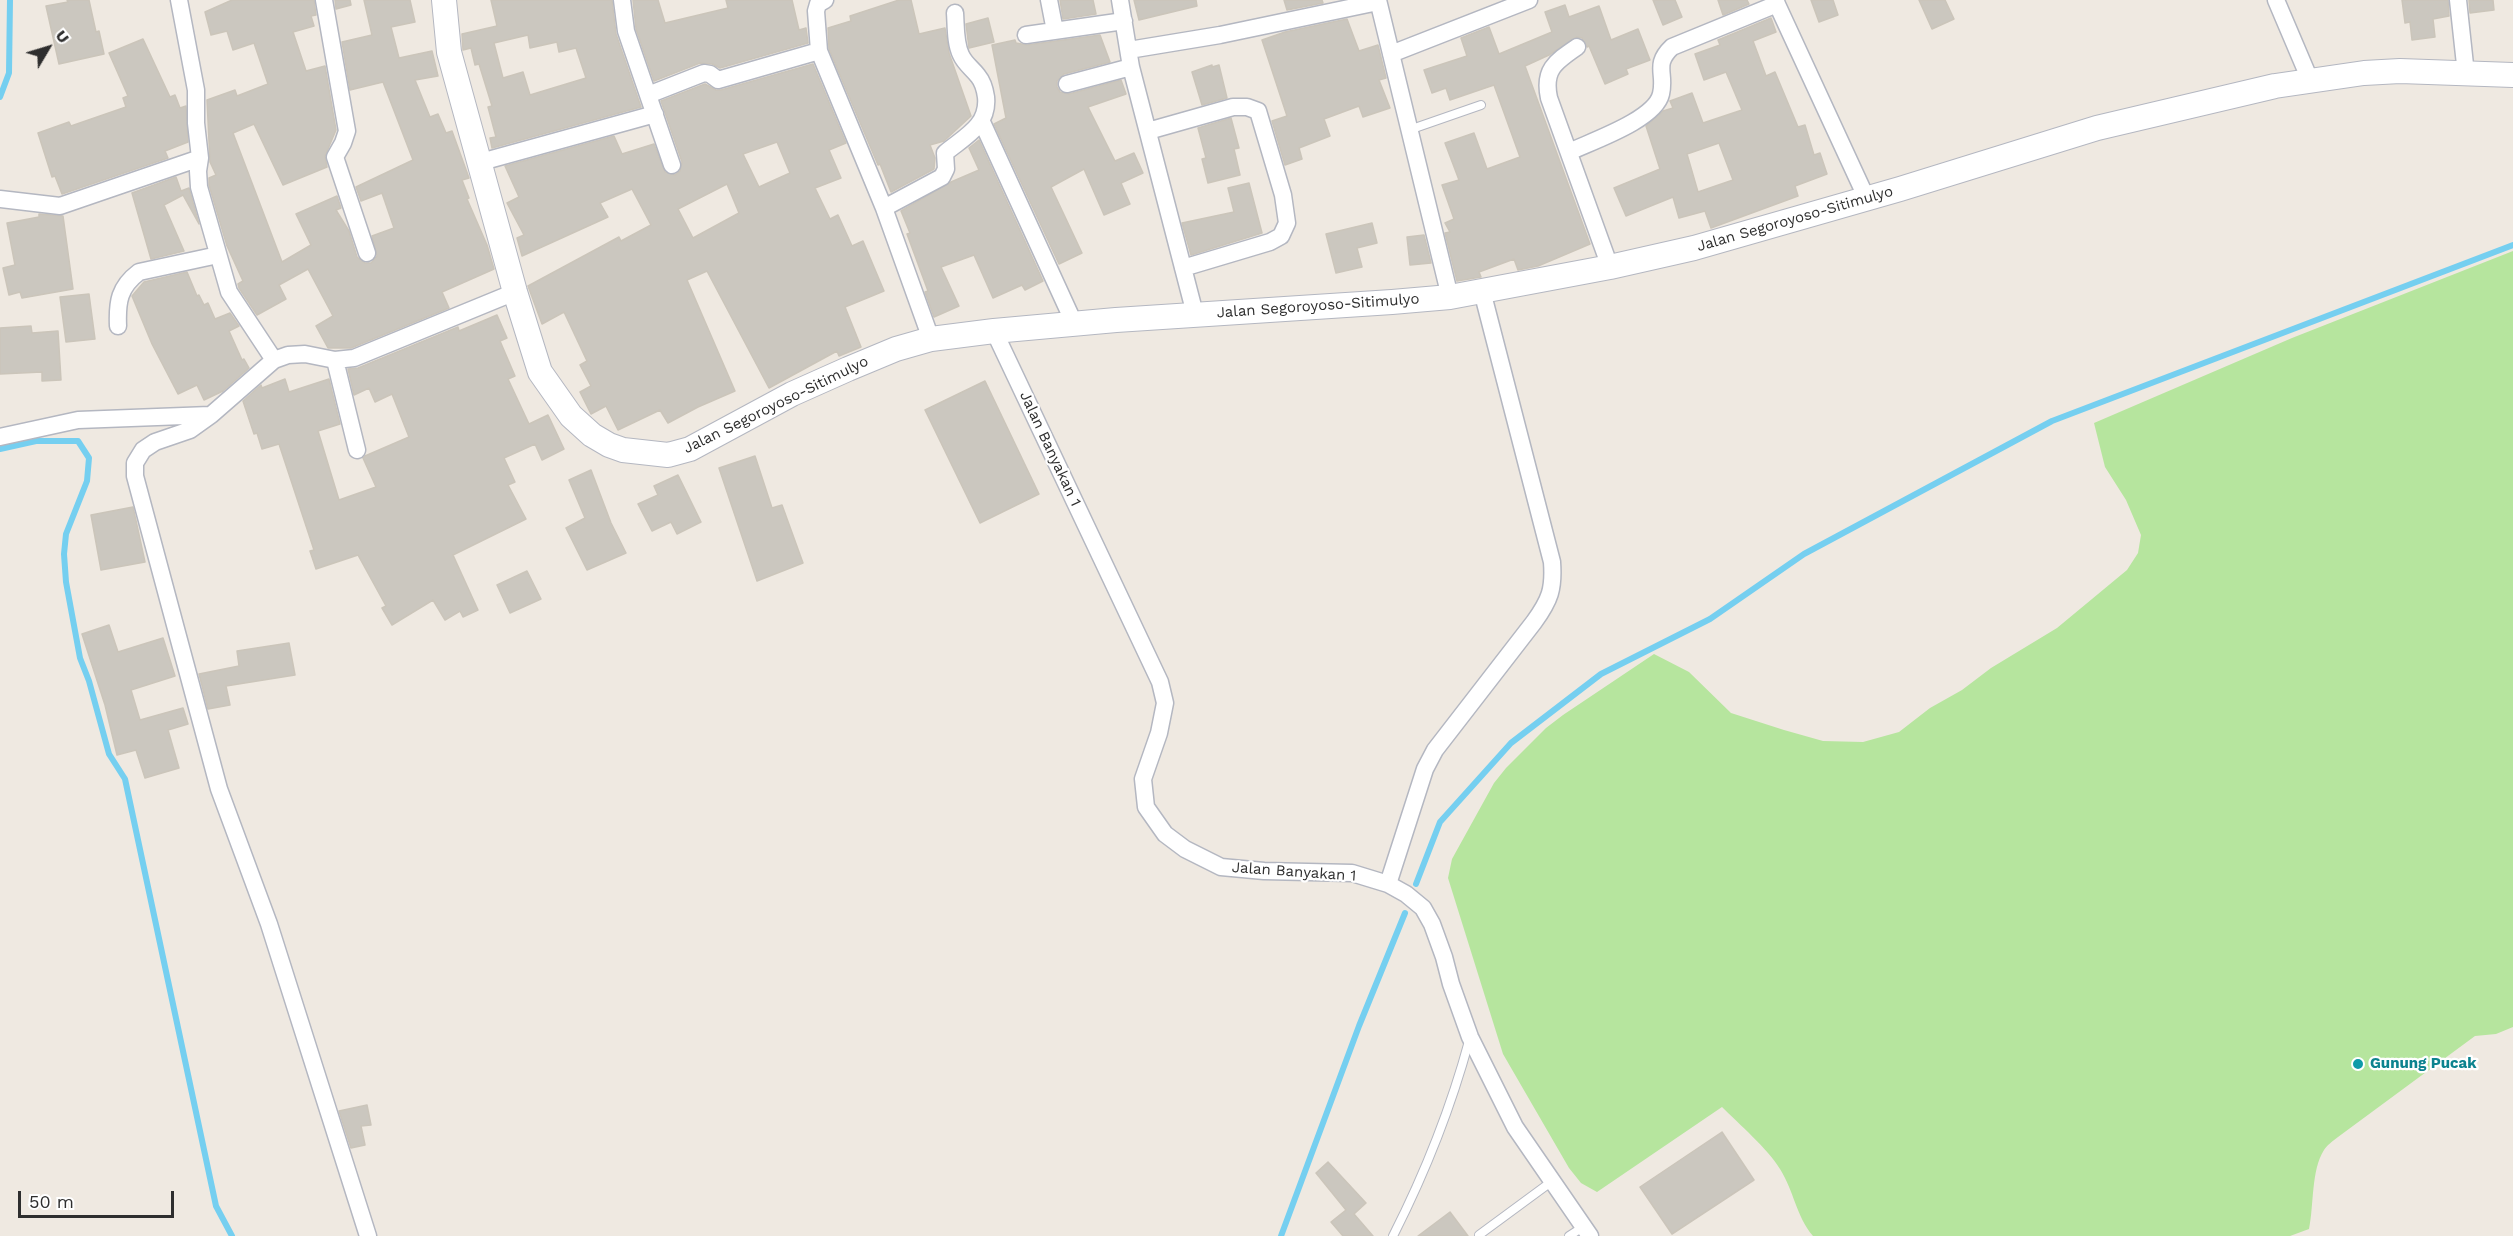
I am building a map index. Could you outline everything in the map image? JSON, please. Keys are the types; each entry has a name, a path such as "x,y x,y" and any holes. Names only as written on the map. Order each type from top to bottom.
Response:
{"main road":[{"name":"Jalan Segoroyoso-Sitimulyo","path":"444,0 449,52 515,292 540,372 571,416 609,445 647,454 668,455 690,449 792,394 839,373 896,350 931,339 1074,323 1450,297 1610,267 1694,248 1900,189 2097,128 2310,80 2364,73 2513,75"}],"street":[{"path":"179,0 196,90 200,158 199,187 232,300 274,360"},
{"path":"324,0 347,131 334,157 367,253"},
{"path":"622,0 626,31 672,165"},
{"path":"825,0 818,4 816,11 819,51 884,208 931,339"},
{"path":"1049,0 1055,30"},
{"path":"1120,0 1130,59 1195,314"},
{"path":"1391,54 1529,0"},
{"path":"2276,0 2310,80"},
{"path":"2457,0 2466,74"},
{"path":"1067,84 1130,59 1220,35 1378,1 1450,297"},
{"path":"1569,153 1632,123 1655,108 1661,94 1660,67 1664,55 1672,46 1776,2 1866,197"},
{"path":"884,208 942,177 946,169 945,153 970,135 982,122 987,108 985,89 959,52 955,14"},
{"path":"1026,35 1124,21"},
{"path":"1577,47 1557,61 1549,72 1546,85 1610,267"},
{"path":"648,95 704,73 718,80 819,51"},
{"path":"1148,130 1233,107 1247,107 1258,111 1283,195 1287,224 1281,236 1257,248 1183,267"},
{"path":"481,162 655,114"},
{"path":"982,122 1074,323"},
{"path":"0,199 60,206 200,158"},
{"path":"118,326 117,301 130,279 139,272 218,255"},
{"path":"1388,884 1425,769 1435,750 1539,616 1548,603 1554,582 1552,562 1482,291"},
{"path":"368,1236 273,935 219,789 135,476 135,463 143,450 155,442 190,430 211,415 274,360 288,355 305,354 335,360 354,358 515,292"},
{"name":"Jalan Banyakan 1","path":"994,331 1161,682 1165,703 1159,733 1143,779 1146,807 1165,834 1185,849 1221,867 1264,872 1352,873 1388,884 1406,894 1423,908 1432,924 1444,957 1450,984 1470,1037 1515,1127 1581,1233"},
{"path":"335,360 357,450"},
{"path":"0,437 78,420 211,415"}],"lane":[{"path":"1410,130 1480,105"},
{"path":"1393,1236 1421,1180 1454,1097 1470,1037"},
{"path":"1479,1235 1551,1182"}],"green space":[{"path":"2513,251 2513,1027 2496,1034 2475,1036 2328,1145 2317,1168 2309,1229 2290,1236 1813,1236 1775,1161 1722,1107 1597,1192 1581,1183 1569,1168 1503,1054 1448,878 1452,859 1494,783 1546,728 1654,654 1689,672 1731,713 1784,730 1823,741 1863,742 1899,732 1930,708 1962,690 1991,668 2057,628 2127,570 2138,553 2141,535 2126,500 2105,467 2094,423 2292,338"}],"building":[{"path":"67,0 89,0 96,32 99,31 104,54 59,64 46,6 68,2"},
{"path":"232,0 314,0 316,15 311,16 314,26 293,32 306,71 325,66 336,130 325,156 327,167 283,185 254,124 233,133 282,262 311,245 296,214 337,196 341,208 336,210 349,231 357,257 365,263 371,263 377,256 372,236 394,228 382,193 361,201 356,187 413,160 383,82 350,90 342,42 372,35 364,0 410,0 415,22 391,27 399,58 432,51 438,76 415,80 430,117 438,114 446,133 452,131 469,178 462,180 469,198 467,199 487,245 494,269 442,292 449,308 351,348 328,348 316,326 333,316 308,269 279,285 286,299 257,315 239,288 238,284 243,281 227,246 209,185 209,178 216,175 210,162 207,100 235,90 237,96 268,84 254,43 233,50 227,31 211,35 205,12"},
{"path":"335,0 350,0 351,5 336,9"},
{"path":"491,0 612,0 616,34 641,107 492,148 490,138 496,137 488,107 492,106 479,64 475,65 471,48 463,50 462,34 497,26","holes":["528,35 530,48 557,42 559,52 576,48 586,78 530,95 523,72 503,78 494,43"]},
{"path":"633,0 658,0 665,23 728,8 726,0 792,0 799,30 806,28 808,43 720,68 712,64 700,63 654,81 636,29"},
{"path":"899,0 911,0 919,34 945,28 949,53 971,116 944,141 930,145 935,158 934,169 891,192 829,49 828,28 851,21 850,16"},
{"path":"1060,0 1093,0 1096,14 1063,19"},
{"path":"1134,0 1196,0 1197,6 1139,20"},
{"path":"1284,0 1322,0 1323,3 1287,10"},
{"path":"1653,0 1675,0 1682,17 1663,25"},
{"path":"1718,0 1747,0 1749,4 1723,15"},
{"path":"1811,0 1833,0 1838,15 1819,22"},
{"path":"1919,0 1945,0 1954,19 1932,29"},
{"path":"2402,0 2448,0 2449,16 2433,19 2435,37 2412,40 2410,22 2405,23"},
{"path":"2469,0 2493,0 2494,10 2470,13"},
{"path":"1565,5 1569,17 1599,6 1611,40 1638,29 1650,60 1626,69 1628,74 1605,84 1589,46 1587,47 1582,38 1577,37 1549,55 1525,66 1590,244 1538,266 1518,270 1514,259 1479,272 1481,277 1457,281 1445,233 1450,232 1445,223 1454,219 1442,185 1459,180 1445,143 1474,133 1487,169 1520,157 1494,85 1450,100 1446,88 1432,93 1424,70 1467,56 1461,38 1489,27 1499,54 1552,32 1545,12"},
{"path":"988,18 994,42 969,48 966,24"},
{"path":"1771,18 1776,32 1753,41 1766,76 1775,72 1798,127 1805,125 1814,155 1820,153 1827,174 1795,186 1798,196 1711,228 1705,211 1679,218 1673,197 1626,216 1614,188 1660,169 1646,126 1663,111 1673,108 1670,101 1692,93 1703,123 1742,110 1726,72 1704,80 1695,54 1720,45 1718,40","holes":["1719,143 1733,180 1698,192 1687,154"]},
{"path":"1347,19 1359,51 1378,45 1386,78 1379,80 1390,108 1363,117 1359,106 1324,119 1330,136 1299,148 1302,159 1285,165 1272,121 1287,116 1262,40 1285,32"},
{"path":"1100,35 1110,62 1064,74 1057,81 1057,87 1060,92 1069,94 1121,80 1126,94 1088,107 1115,161 1134,153 1143,173 1121,183 1130,204 1104,215 1084,169 1051,187 1082,253 1059,264 994,124 1006,118 992,45 1015,40 1016,43 1027,45"},
{"path":"143,39 170,97 175,95 180,108 186,106 188,142 165,151 168,158 62,194 55,176 52,177 38,133 69,122 71,126 126,107 123,98 128,96 109,53"},
{"path":"813,64 846,143 829,150 841,178 815,188 830,219 838,215 852,246 863,241 884,291 845,307 861,347 839,356 837,351 769,388 707,271 687,280 735,391 668,423 660,410 618,430 606,406 591,414 580,392 591,386 580,365 587,361 564,312 542,324 528,286 619,237 621,241 651,225 632,189 600,203 608,217 522,256 517,238 524,235 507,203 519,197 505,166 614,136 622,154 654,144 665,172 675,175 680,171 682,162 661,101 705,84 721,90","holes":["777,142 790,173 759,187 743,154","727,184 739,213 693,238 678,209"]},
{"path":"1212,65 1212,67 1219,65 1227,98 1202,105 1192,72"},
{"path":"1231,118 1239,148 1234,149 1240,175 1208,183 1202,159 1206,158 1198,128"},
{"path":"979,140 1043,281 1025,290 1022,285 993,298 974,255 941,267 959,306 934,317 925,292 928,291 907,234 910,233 901,211 951,182 979,170 969,148"},
{"path":"176,177 181,191 189,188 199,224 183,195 164,205 184,251 151,259 132,193"},
{"path":"1249,183 1262,233 1191,255 1182,223 1234,212 1228,188"},
{"path":"39,214 63,216 73,289 22,298 20,292 9,295 3,268 15,265 7,223 39,217"},
{"path":"1372,223 1377,243 1357,248 1362,267 1336,273 1326,234"},
{"path":"1424,235 1431,263 1410,265 1407,237"},
{"path":"187,272 197,296 199,295 204,305 208,303 215,319 230,313 239,326 229,331 242,360 244,359 249,368 223,391 204,400 197,385 178,394 152,344 132,296 144,282"},
{"path":"89,294 95,339 66,342 60,297"},
{"path":"497,315 507,338 500,341 515,376 508,379 529,424 548,415 564,449 542,460 535,444 504,458 515,482 508,485 526,519 453,555 478,610 463,617 460,611 445,620 433,600 392,625 382,608 386,606 358,555 316,569 310,551 314,550 279,444 262,449 257,433 254,434 243,401 261,385 262,388 285,379 289,392 329,379 340,424 318,431 339,500 376,487 363,458 365,456 409,437 392,394 375,402 369,388 354,395 348,369 358,368 458,327 459,331"},
{"path":"31,326 32,333 58,331 61,380 42,381 42,372 0,374 0,328"},
{"path":"985,381 1039,494 980,523 925,410"},
{"path":"755,456 772,508 782,505 803,563 757,581 719,468"},
{"path":"591,470 611,523 626,553 587,570 566,528 585,518 569,480"},
{"path":"678,475 701,522 677,534 671,522 652,531 638,504 658,495 654,486"},
{"path":"133,507 145,562 101,570 91,515"},
{"path":"527,571 541,599 510,613 497,585"},
{"path":"109,625 118,652 163,638 175,676 131,690 140,720 183,708 188,724 168,730 179,768 145,778 136,750 117,755 105,705 82,634"},
{"path":"289,643 295,675 226,686 230,705 208,709 199,674 239,666 237,651"},
{"path":"367,1105 371,1125 361,1126 365,1145 351,1148 339,1111"},
{"path":"1722,1132 1754,1180 1672,1234 1640,1187"},
{"path":"1328,1162 1366,1203 1354,1214 1373,1236 1343,1236 1331,1222 1346,1210 1316,1173"},
{"path":"1450,1212 1468,1236 1418,1236"}],"waterway":[{"path":"0,97 9,73 10,0"},
{"path":"1416,884 1440,822 1511,743 1601,674 1710,619 1804,554 2052,421 2513,245"},
{"path":"0,449 36,441 78,441 89,458 87,481 66,534 64,554 66,582 80,658 89,681 109,754 125,779 216,1206 232,1236"},
{"path":"1281,1236 1359,1026 1405,913"}],"place":[{"name":"Gunung Pucak","path":"2358,1064"}]}
